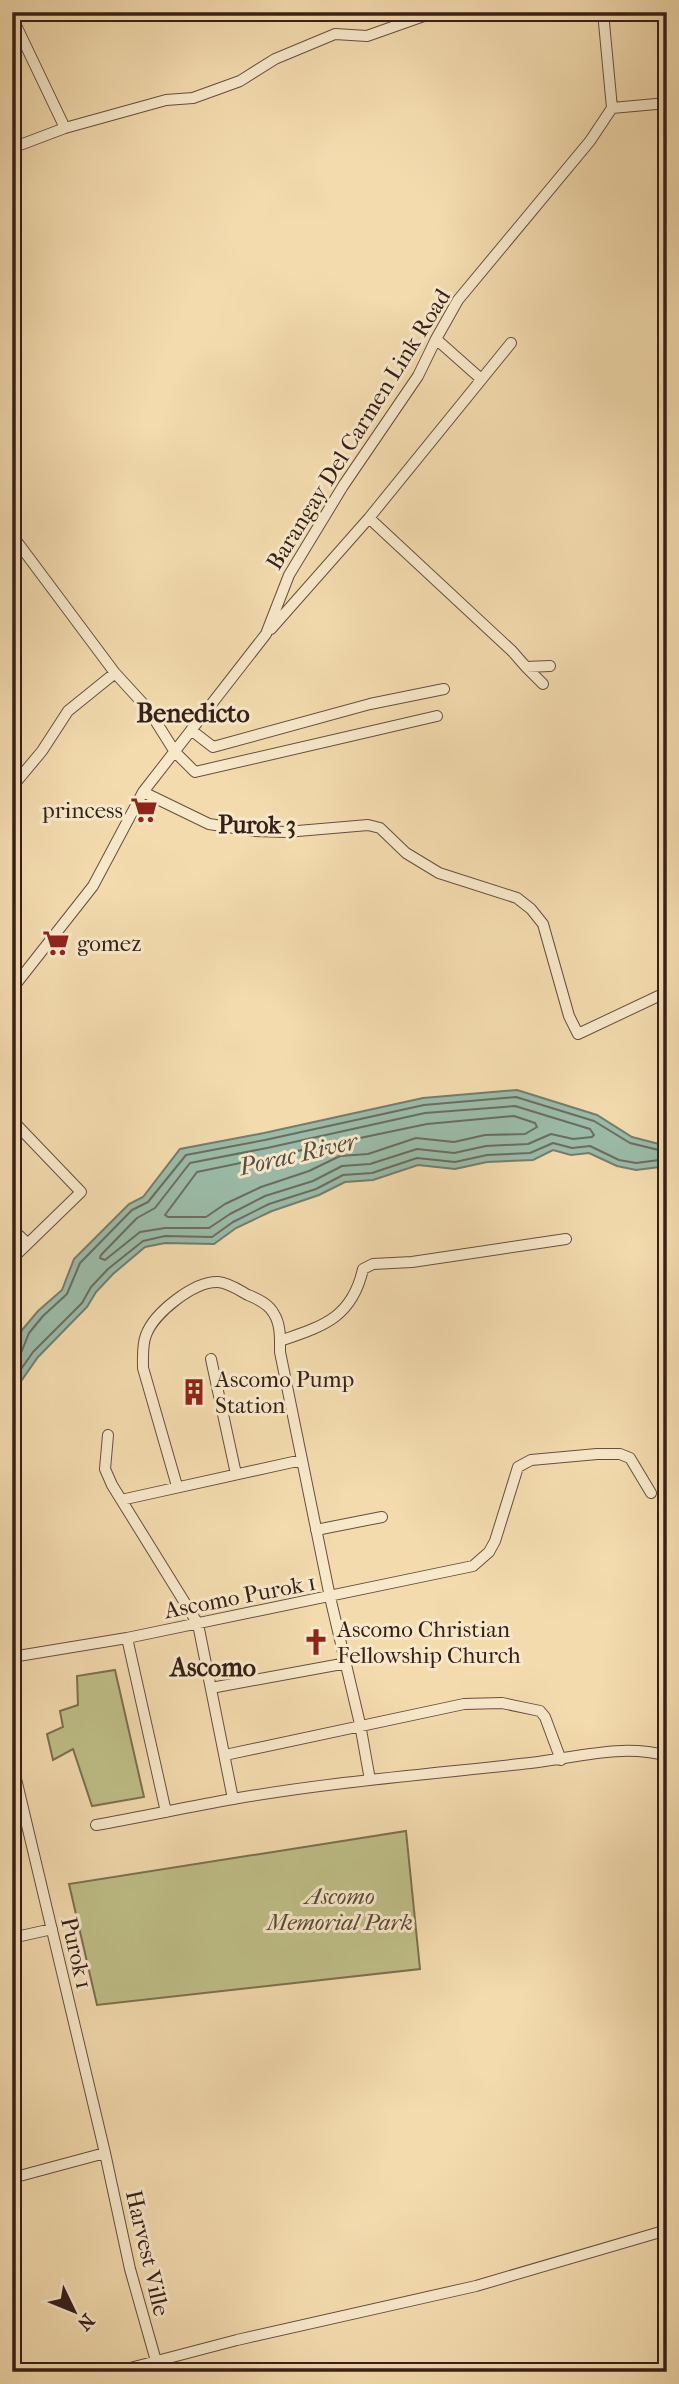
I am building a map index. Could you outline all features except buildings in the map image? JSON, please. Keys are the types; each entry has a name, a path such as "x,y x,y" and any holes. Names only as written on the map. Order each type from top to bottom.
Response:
{"street":[{"path":"12,148 65,128 166,100 193,98 240,80 275,59 335,34 368,36 435,12"},
{"path":"603,12 612,108 667,103"},
{"path":"12,17 65,128"},
{"name":"Barangay Del Carmen Link Road","path":"12,989 93,886 143,792 266,634 289,575 343,486 418,376 458,300 590,141 612,108"},
{"path":"436,338 480,378"},
{"path":"266,634 369,518 511,342"},
{"path":"369,518 512,651 543,684"},
{"path":"12,535 115,673 148,709 175,752 195,772 436,716"},
{"path":"526,667 550,666"},
{"path":"12,787 42,751 68,711 115,673"},
{"path":"191,730 213,747 370,704 444,690"},
{"path":"143,792 209,824 220,826 286,832 368,825 380,828 406,853 439,873 517,898 531,909 543,924 569,1016 578,1034 667,992"},
{"path":"12,1120 81,1192 12,1259"},
{"path":"12,1229 27,1243"},
{"path":"280,1341 315,1328 340,1314 356,1293 363,1269 373,1264 412,1262 566,1239"},
{"path":"177,1486 143,1368 146,1335 156,1318 174,1301 204,1285 215,1282 227,1284 268,1306 275,1315 316,1530 347,1663 370,1780"},
{"path":"211,1359 236,1474"},
{"path":"108,1435 105,1469 112,1485 198,1624 233,1799"},
{"name":"Ascomo Purok 1","path":"12,1657 198,1624 473,1566 489,1552 495,1541 518,1467 537,1459 620,1454 630,1458 652,1493"},
{"path":"121,1500 302,1460"},
{"path":"316,1530 382,1517"},
{"path":"127,1638 166,1812"},
{"path":"211,1688 347,1663"},
{"path":"225,1755 360,1724 464,1704 502,1703 540,1711 545,1717 561,1760"},
{"path":"96,1825 233,1799 370,1780 561,1760 620,1750 639,1750 667,1756"},
{"name":"Purok 1","path":"12,1762 105,2152"},
{"path":"12,1938 52,1929"},
{"path":"12,2178 105,2152"},
{"name":"Harvest Ville","path":"105,2152 130,2269 156,2361"},
{"path":"115,2372 237,2340 476,2286 667,2230"}],"green space":[{"path":"115,1670 144,1797 92,1806 73,1749 53,1760 47,1734 63,1727 60,1711 78,1705 77,1676"},
{"name":"Ascomo Memorial Park","path":"406,1831 420,1969 97,2005 69,1884"}],"water":[{"name":"Porac River","path":"517,1090 597,1115 632,1137 667,1146 667,1166 636,1170 617,1166 589,1153 571,1155 553,1150 533,1160 487,1162 455,1169 418,1165 373,1180 345,1182 236,1228 214,1244 165,1243 145,1247 96,1292 87,1307 38,1357 12,1394 12,1357 22,1330 38,1311 62,1290 74,1259 129,1204 143,1197 180,1149 423,1098"}],"place":[{"name":"princess","path":"144,810"},
{"name":"gomez","path":"56,943"},
{"name":"Ascomo Pump Station","path":"194,1392"},
{"name":"Ascomo Christian Fellowship Church","path":"316,1642"}],"district":[{"name":"Benedicto","path":"193,713"},
{"name":"Purok 3","path":"257,825"},
{"name":"Ascomo","path":"213,1667"}]}
